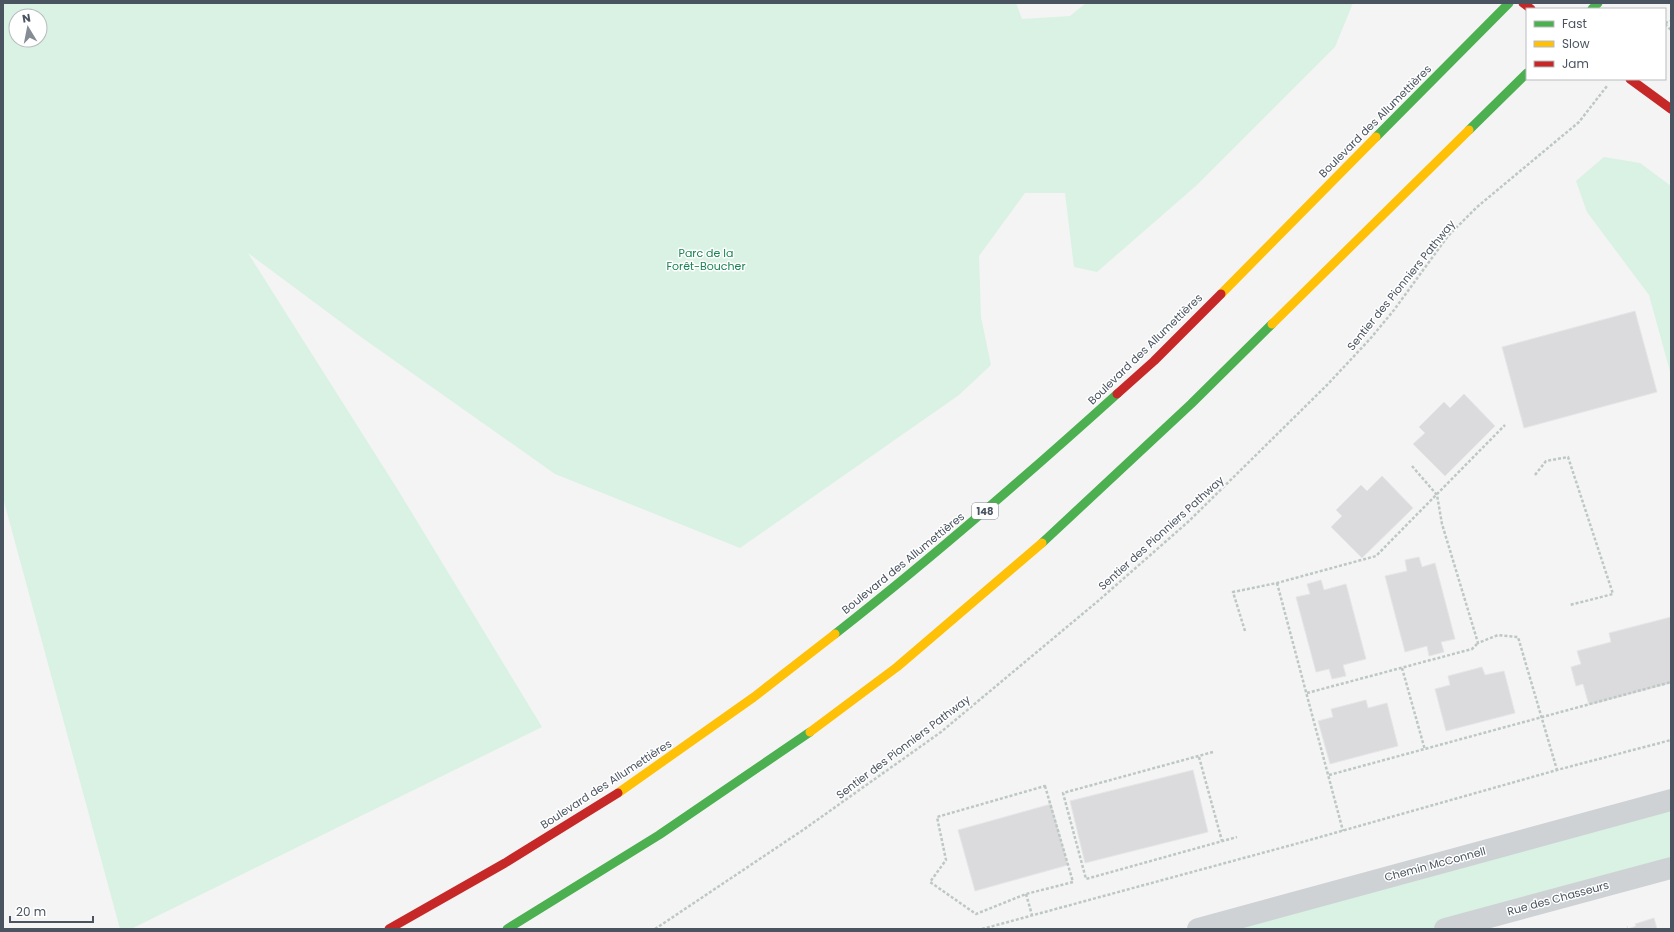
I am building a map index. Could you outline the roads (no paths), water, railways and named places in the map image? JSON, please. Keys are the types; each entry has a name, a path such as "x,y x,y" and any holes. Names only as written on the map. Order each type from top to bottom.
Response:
{"main road":[{"name":"Boulevard des Allumettières","path":"389,929 505,864 635,782 754,697 900,583 1034,469 1154,360 1509,3"},
{"path":"507,929 666,831 791,746 897,667 1050,536 1186,410 1526,74"},
{"path":"1631,80 1671,109"}],"street":[{"name":"Chemin McConnell","path":"1198,929 1671,800"},
{"name":"Rue des Chasseurs","path":"1445,929 1671,868"}],"park label":[{"name":"Parc de la Forêt-Boucher","path":"706,259"}]}
